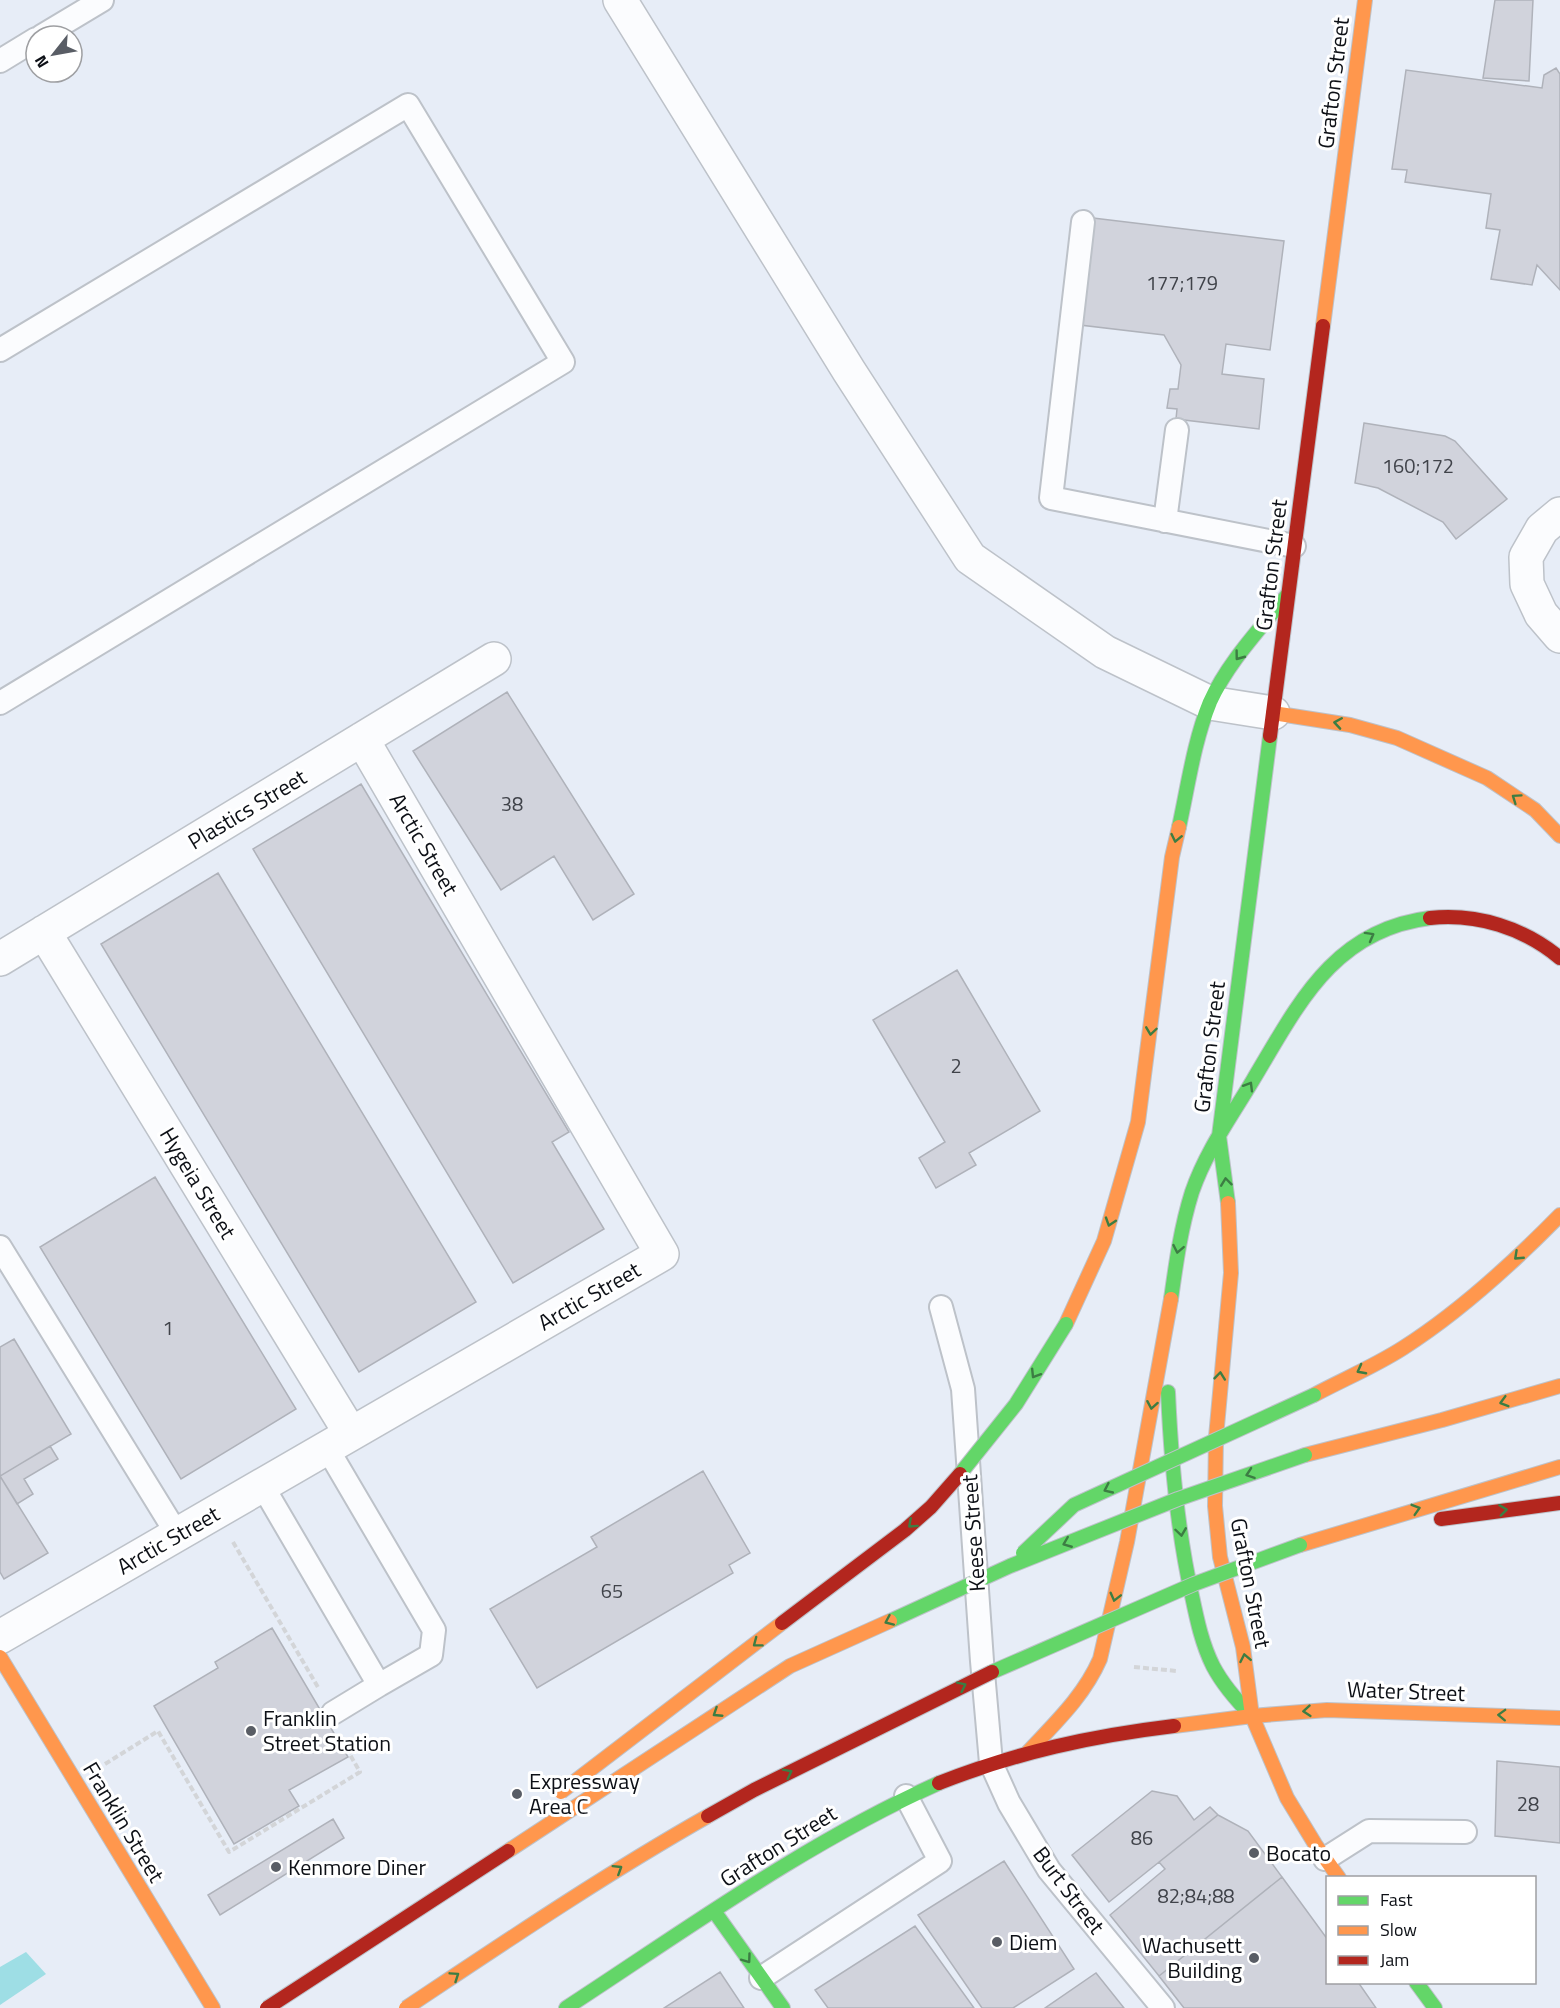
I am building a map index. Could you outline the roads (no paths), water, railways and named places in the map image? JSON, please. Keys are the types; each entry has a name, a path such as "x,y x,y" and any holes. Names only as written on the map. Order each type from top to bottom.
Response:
{"main road":[{"name":"Grafton Street","path":"1252,1716 1243,1647 1220,1557 1215,1506 1218,1399 1231,1273 1229,1207 1219,1136 1365,0"},
{"path":"552,1799 923,1515 959,1475 1016,1404 1066,1324 1104,1241 1138,1122 1172,857 1199,737 1210,703 1224,676 1288,594"},
{"path":"1273,713 1350,725 1397,738 1487,778 1534,810 1560,836"},
{"path":"1219,1136 1309,989 1345,952 1372,934 1409,921 1439,917 1466,918 1524,933 1560,958"},
{"name":"Grafton Street","path":"1028,1752 1084,1689 1099,1662 1126,1554 1167,1327 1177,1258 1191,1193 1219,1136"},
{"path":"1010,1566 1074,1505 1314,1395 1402,1349 1447,1319 1491,1282 1560,1215"},
{"name":"Grafton Street","path":"1167,1327 1169,1425 1173,1470 1182,1542 1196,1615 1207,1653 1218,1676 1252,1716"},
{"path":"267,2008 790,1666 1010,1566 1178,1499 1305,1455 1442,1420 1560,1386"},
{"path":"406,2008 557,1907 653,1847 764,1785 971,1681 1194,1584 1300,1545 1560,1467"},
{"path":"1300,1545 1448,1517 1560,1503"},
{"name":"Franklin Street","path":"0,1657 213,2008"},
{"name":"Water Street","path":"1252,1716 1327,1710 1560,1718"},
{"path":"1252,1716 1287,1798 1338,1876"},
{"name":"Grafton Street","path":"566,2008 844,1829 906,1796 991,1763 1028,1752 1102,1736 1252,1716"},
{"path":"407,1915 507,1836"},
{"path":"714,1911 783,2008"},
{"path":"1417,1984 1435,2008"}],"street":[{"path":"620,0 849,371 970,558 1105,652 1210,703 1273,713"},
{"path":"1560,514 1542,529 1526,557 1527,584 1540,615 1560,636"},
{"name":"Plastics Street","path":"0,959 494,659"},
{"name":"Arctic Street","path":"0,1637 662,1254 362,739"},
{"name":"Hygeia Street","path":"44,932 339,1441"}],"lane":[{"path":"62,24 102,0"},
{"path":"0,61 24,46"},
{"path":"0,350 408,105 563,362 0,703"},
{"path":"1083,222 1051,498 1294,546"},
{"path":"1165,521 1177,430"},
{"path":"0,1247 177,1534"},
{"name":"Keese Street","path":"941,1307 963,1389 991,1763"},
{"path":"333,1713 431,1655 434,1630 339,1441"},
{"path":"262,1485 379,1685"},
{"name":"Burt Street","path":"991,1763 1009,1803 1049,1870 1163,2008"},
{"path":"761,1978 939,1861 906,1796"},
{"path":"1325,1859 1369,1831 1465,1832"}],"water":[{"path":"26,1952 46,1974 0,2005 0,1967"}],"place":[{"name":"Franklin Street Station","path":"251,1731"},
{"name":"Expressway Area C","path":"517,1794"},
{"name":"Bocato","path":"1254,1853"},
{"name":"Kenmore Diner","path":"276,1867"},
{"name":"Diem","path":"997,1942"},
{"name":"Wachusett Building","path":"1254,1958"}]}
